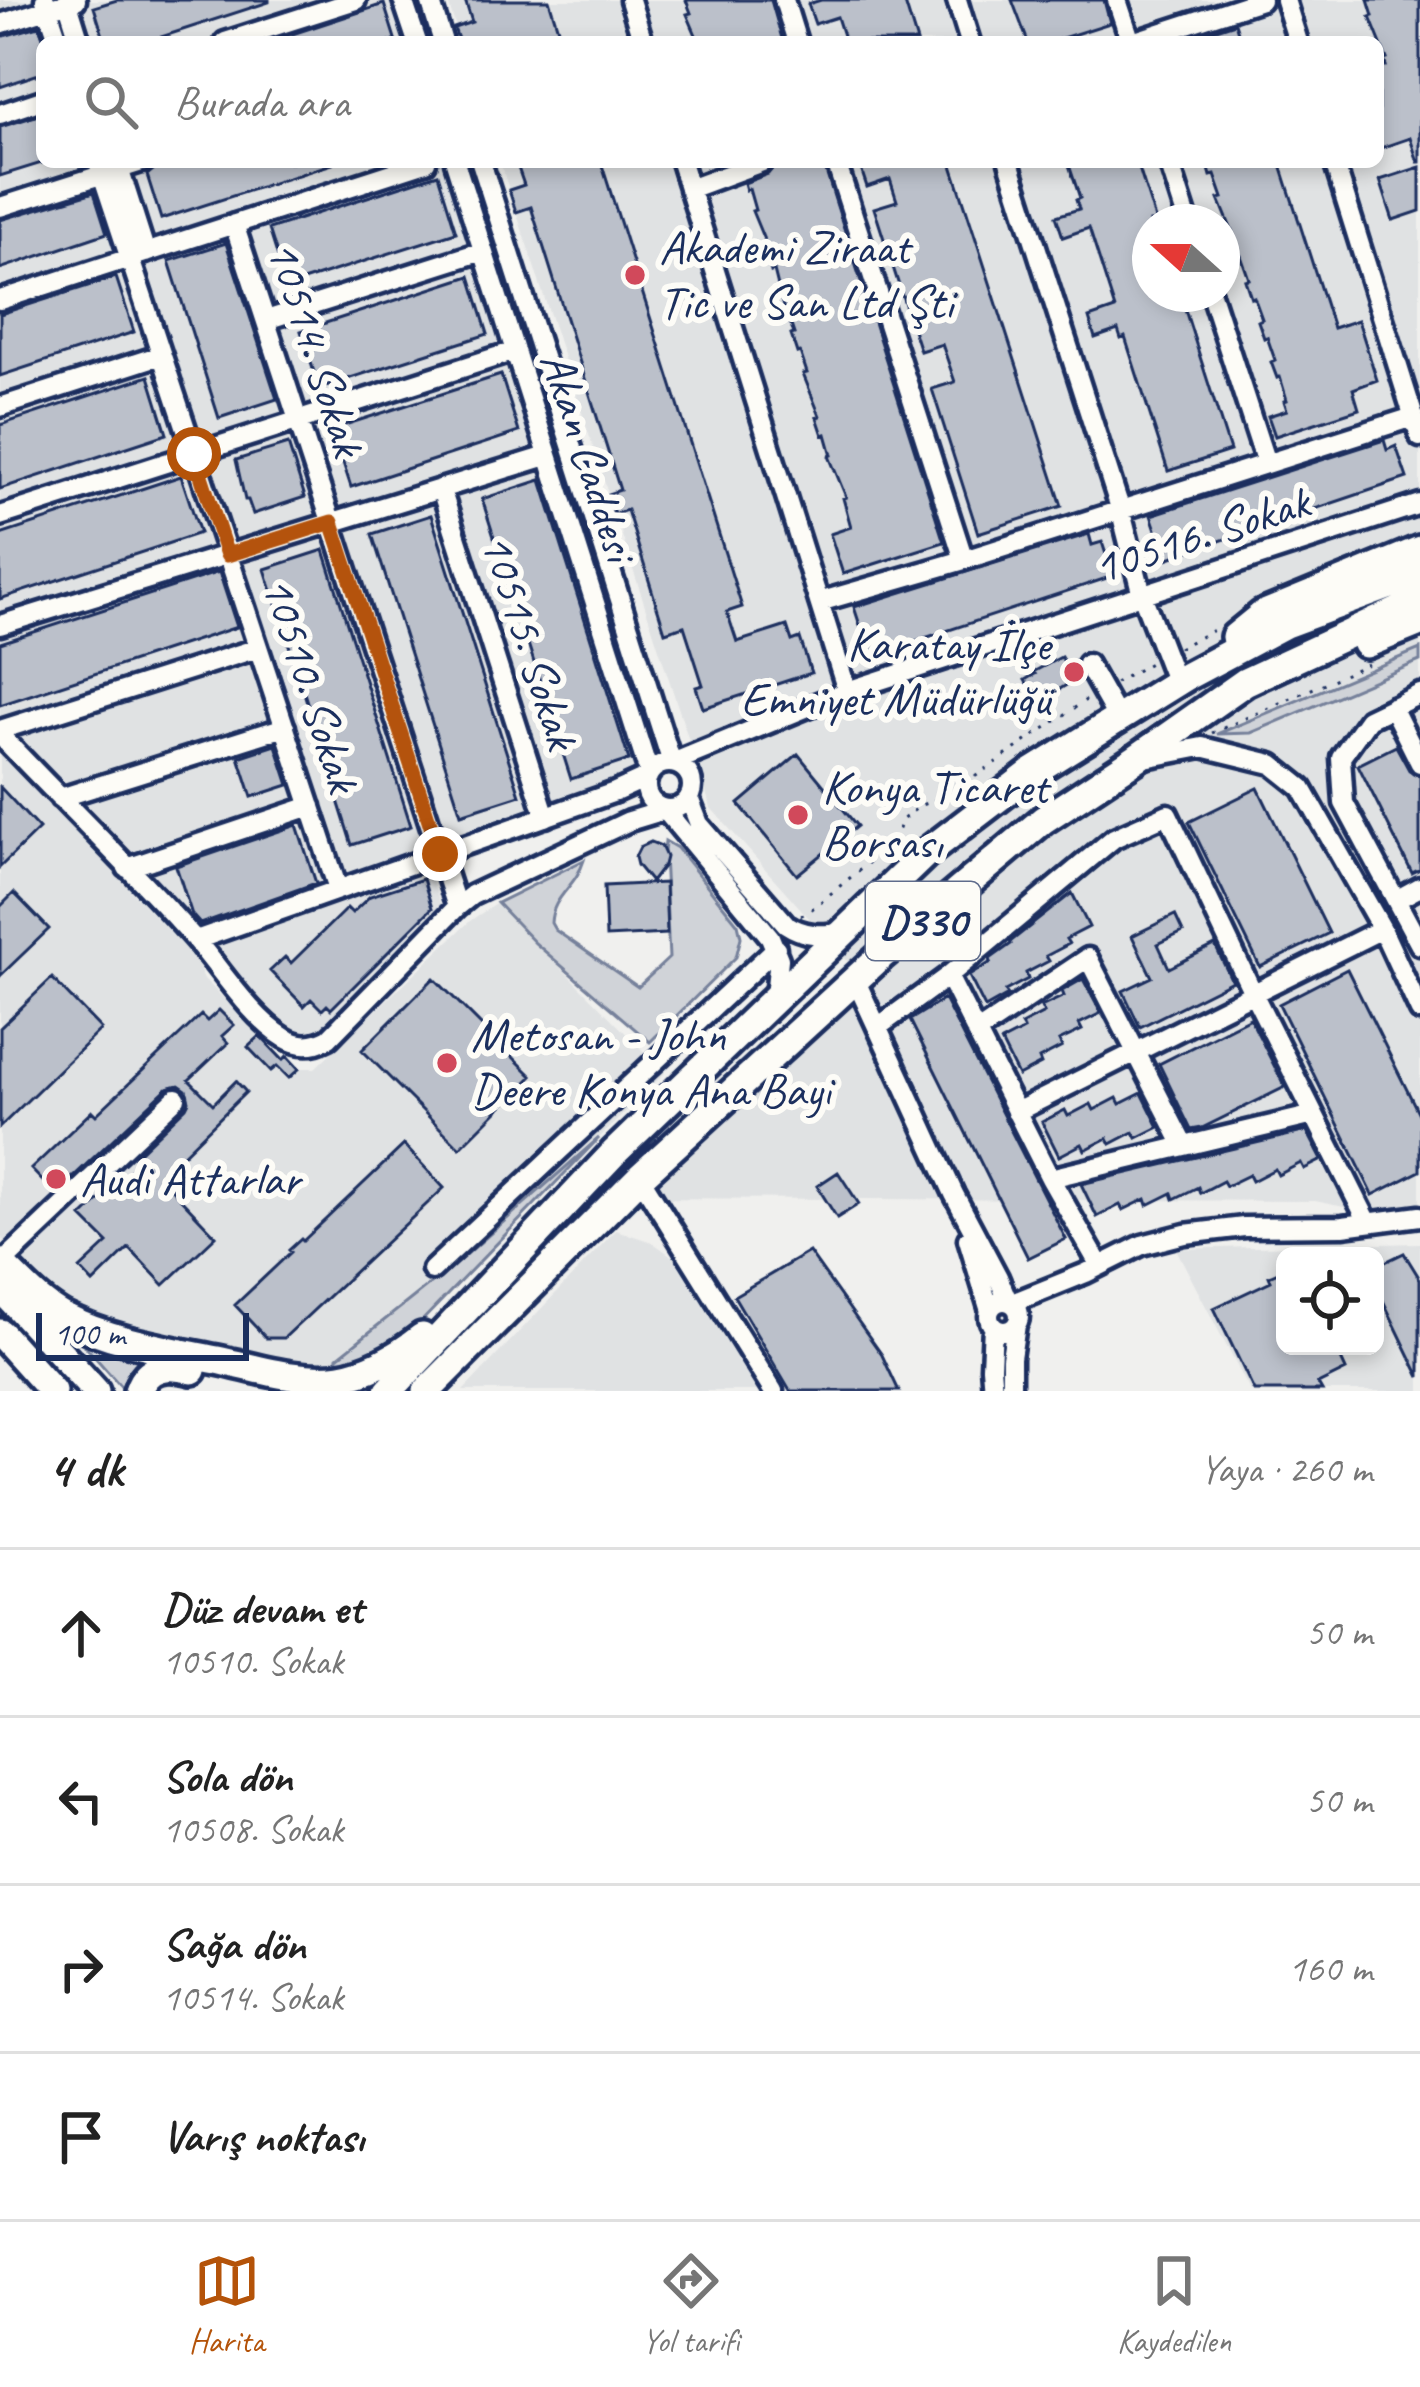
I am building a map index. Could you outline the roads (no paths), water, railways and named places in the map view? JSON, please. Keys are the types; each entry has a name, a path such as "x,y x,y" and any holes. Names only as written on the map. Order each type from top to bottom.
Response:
{"highway":[{"path":"1181,680 1262,615 1420,550"},
{"name":"D330","path":"389,1391 614,1153 925,854 1031,773 1181,680 1286,624 1420,574"},
{"name":"D330","path":"427,1391 640,1177 855,979 1042,820 1135,760 1198,729 1245,682 1420,601"},
{"path":"1198,729 1420,622"},
{"path":"1,1264 52,1310 87,1328 266,1371 339,1377 397,1356 504,1269"},
{"path":"0,1287 95,1391"},
{"path":"444,1391 489,1327"},
{"path":"0,1333 52,1391"},
{"path":"138,1391 148,1372 172,1365 284,1391"}],"street":[{"path":"244,36 356,0"},
{"path":"404,0 415,36"},
{"path":"430,0 441,36"},
{"path":"630,0 641,36"},
{"path":"784,0 795,36"},
{"path":"956,0 968,36"},
{"path":"1117,0 1129,36"},
{"path":"1150,36 1261,0"},
{"path":"1285,0 1296,36"},
{"path":"0,24 61,2"},
{"path":"59,36 61,2"},
{"path":"61,2 77,36"},
{"path":"0,114 36,102"},
{"path":"0,207 106,168"},
{"name":"10510. Sokak","path":"109,168 161,355 338,889"},
{"path":"0,300 407,168"},
{"name":"Akan Caddesi","path":"457,168 648,775"},
{"name":"Akan Caddesi","path":"483,168 672,763"},
{"path":"683,168 847,691"},
{"path":"689,189 746,168"},
{"path":"838,168 964,560"},
{"path":"1011,168 1120,508 1142,595 1181,680"},
{"path":"1171,168 1182,204"},
{"path":"1336,168 1420,437"},
{"name":"10514. Sokak","path":"234,224 457,907"},
{"path":"266,320 483,251"},
{"path":"1217,312 1265,463"},
{"path":"0,516 515,351"},
{"path":"0,407 161,355"},
{"path":"819,602 1413,417"},
{"path":"0,625 547,456"},
{"name":"10515. Sokak","path":"441,489 546,817"},
{"name":"10516. Sokak","path":"672,763 847,691 1420,504"},
{"path":"258,647 0,733 196,940 227,982 276,1031 298,1044 329,1038 457,907 487,886 629,821 677,808 705,765 736,736"},
{"path":"1088,664 1118,719"},
{"path":"1420,694 1368,719 1341,757 1344,803 1420,945"},
{"path":"1392,707 1420,763"},
{"path":"60,799 285,727"},
{"path":"1135,760 1202,746 1272,764 1303,788 1382,929 1420,1011"},
{"path":"196,940 624,789 661,764 672,763 685,769 699,824 786,924 812,935 842,932"},
{"path":"648,775 647,795 654,805 665,809 776,948 775,996"},
{"path":"127,868 311,806"},
{"path":"878,1027 948,976 1114,838 1168,814 1368,1222"},
{"path":"1396,899 1420,887"},
{"path":"1016,1112 1382,929"},
{"path":"432,1270 776,948"},
{"path":"976,1034 1088,958 1184,1146"},
{"path":"948,976 1093,1269"},
{"path":"855,979 954,1194 998,1277 1011,1358 1011,1391"},
{"path":"1,1264 176,1099"},
{"path":"1050,1178 1314,1115"},
{"path":"640,1177 773,1391"},
{"path":"993,1391 991,1366 1006,1315 1142,1245 1244,1227 1343,1226 1420,1216"}],"place":[{"name":"Akademi Ziraat Tic ve San Ltd Şti","path":"635,275"},
{"name":"Karatay İlçe Emniyet Müdürlüğü","path":"1074,672"},
{"name":"Konya Ticaret Borsası","path":"798,815"},
{"name":"Metosan - John Deere Konya Ana Bayi","path":"447,1063"},
{"name":"Audi Attarlar","path":"56,1179"}]}
